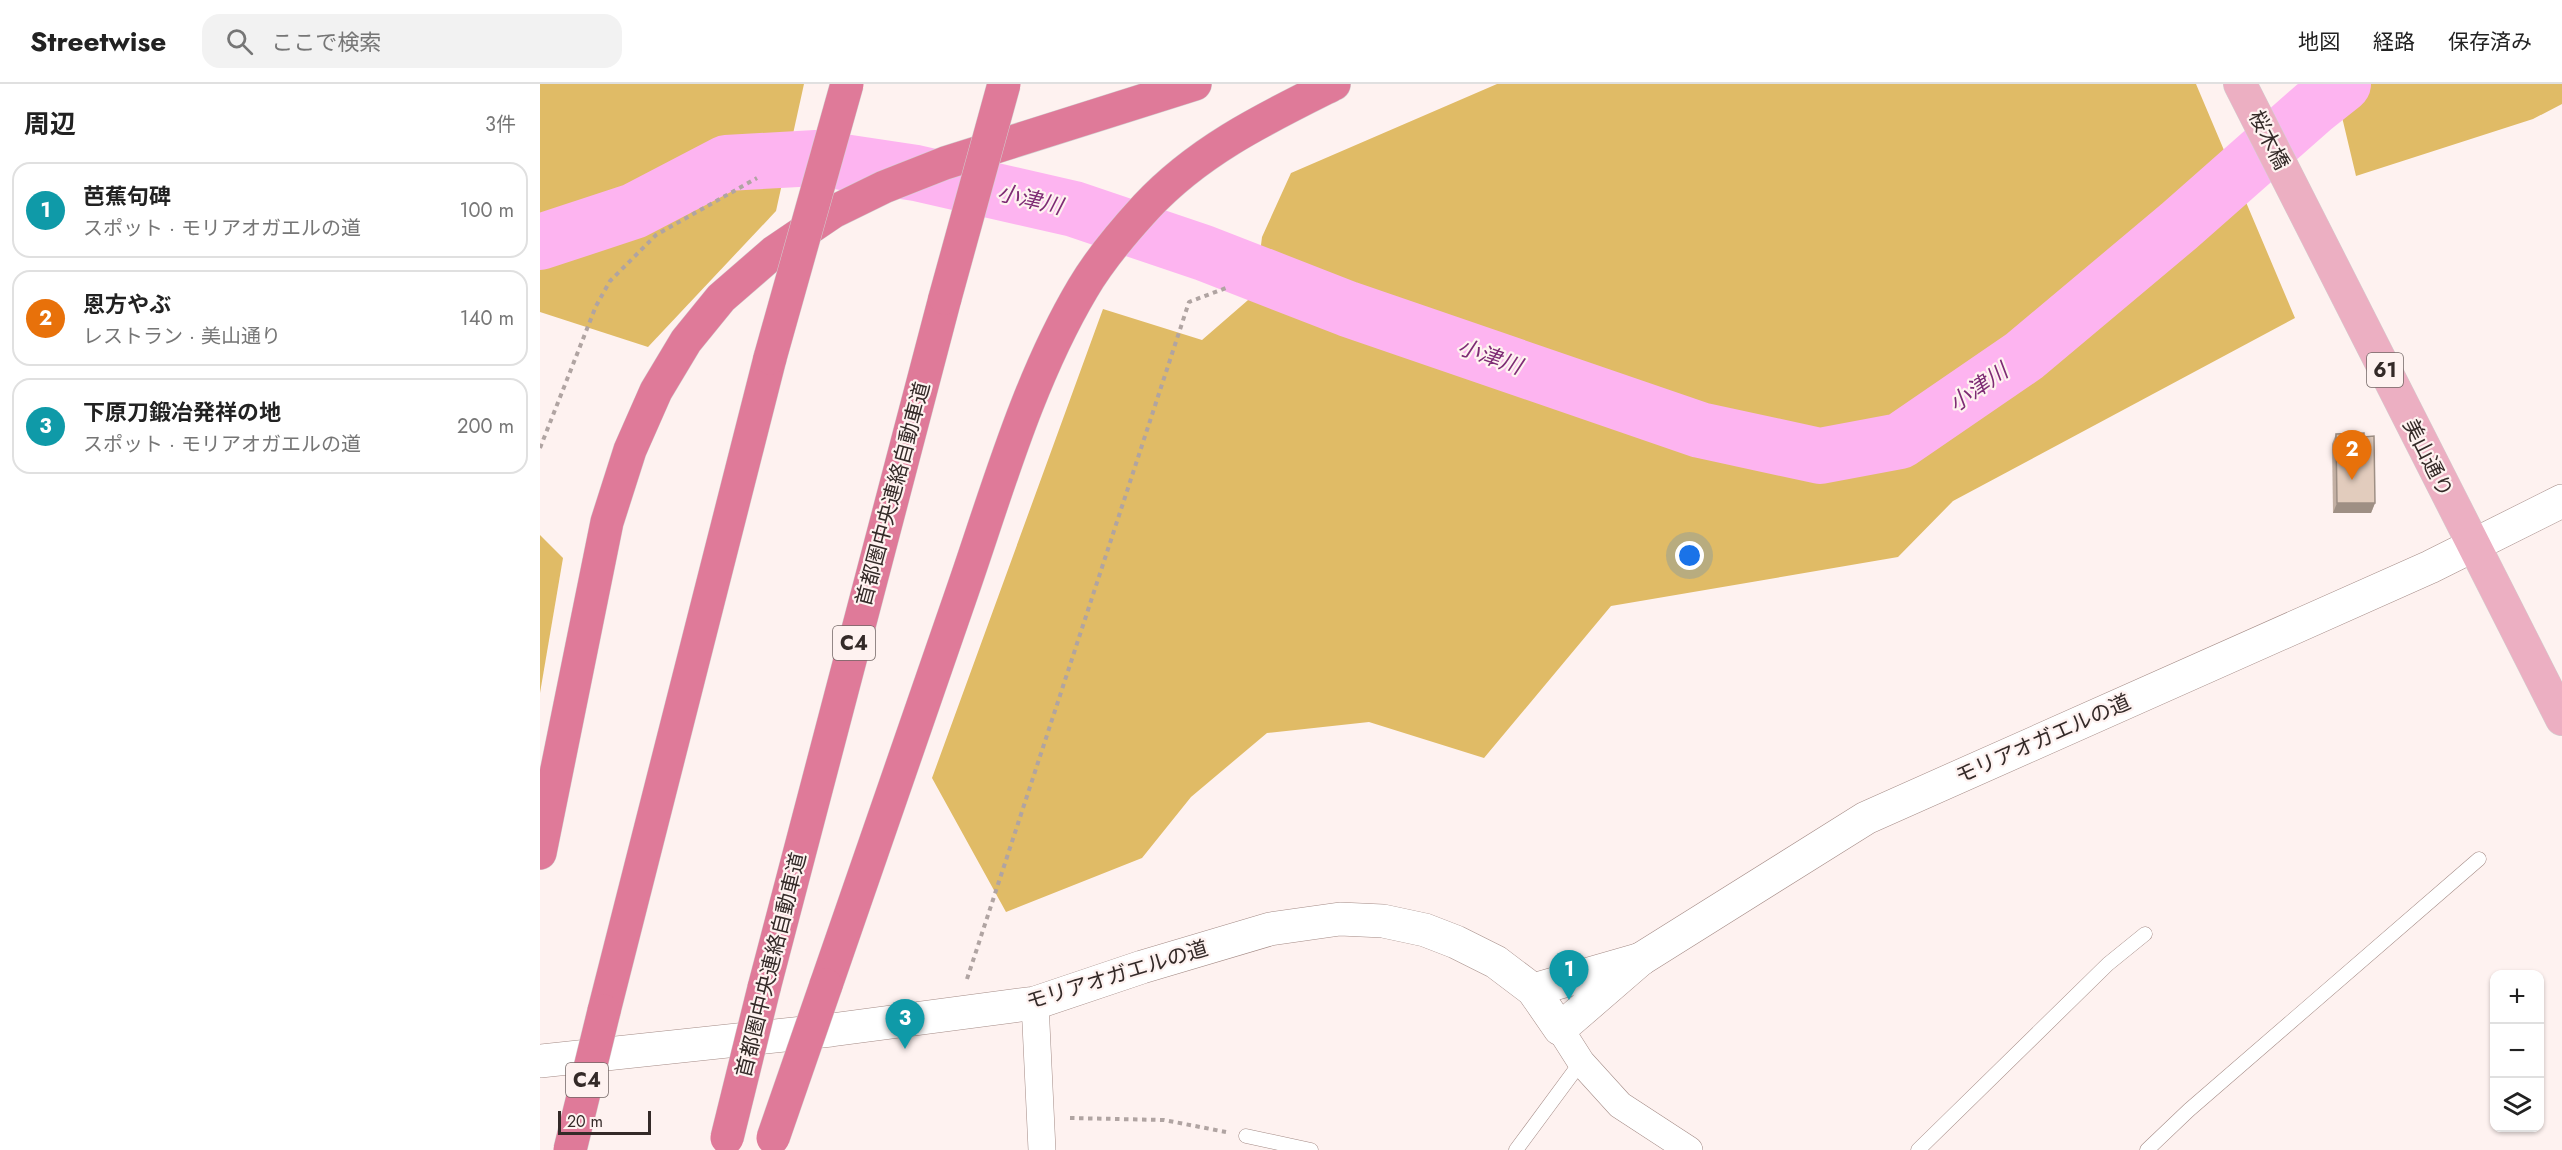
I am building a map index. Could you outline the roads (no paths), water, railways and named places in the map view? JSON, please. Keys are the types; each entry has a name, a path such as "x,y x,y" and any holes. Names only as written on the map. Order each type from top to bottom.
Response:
{"highway":[{"name":"C4","path":"570,1150 770,358 847,84"},
{"name":"首都圏中央連絡自動車道","path":"726,1144 764,988 945,298 1004,84"},
{"path":"540,853 607,522 630,450 656,391 680,351 722,298 784,245 833,212 884,188 945,163 1194,84"},
{"path":"770,1144 1014,442 1060,331 1084,286 1111,248 1148,205 1191,167 1237,134 1334,84"}],"main road":[{"name":"桜木橋","path":"2240,84 2297,195"},
{"name":"美山通り","path":"2297,195 2562,719"}],"street":[{"name":"モリアオガエルの道","path":"1533,990 1641,959 1866,818 2301,625 2474,545 2562,501"},
{"name":"モリアオガエルの道","path":"540,1061 1035,1003 1142,967 1270,929 1340,919 1383,921 1425,930 1496,962 1533,990 1560,1029"},
{"path":"1641,959 1560,1029 1581,1062 1620,1105 1689,1150"},
{"path":"1035,1003 1042,1150"}],"lane":[{"path":"2147,1150 2198,1102 2480,859"},
{"path":"1918,1150 2108,964 2145,934"},
{"path":"1516,1150 1581,1062"},
{"path":"1246,1136 1311,1150"}],"waterway":[{"name":"小津川","path":"540,242 634,211 726,163 816,158 916,173 1074,209 1204,253 1348,309 1700,430 1820,456 1900,441 2024,356 2343,84"}],"place":[{"name":"恩方やぶ","path":"2352,480"},
{"name":"芭蕉句碑","path":"1569,1000"},
{"name":"下原刀鍛冶発祥の地","path":"905,1049"}]}
